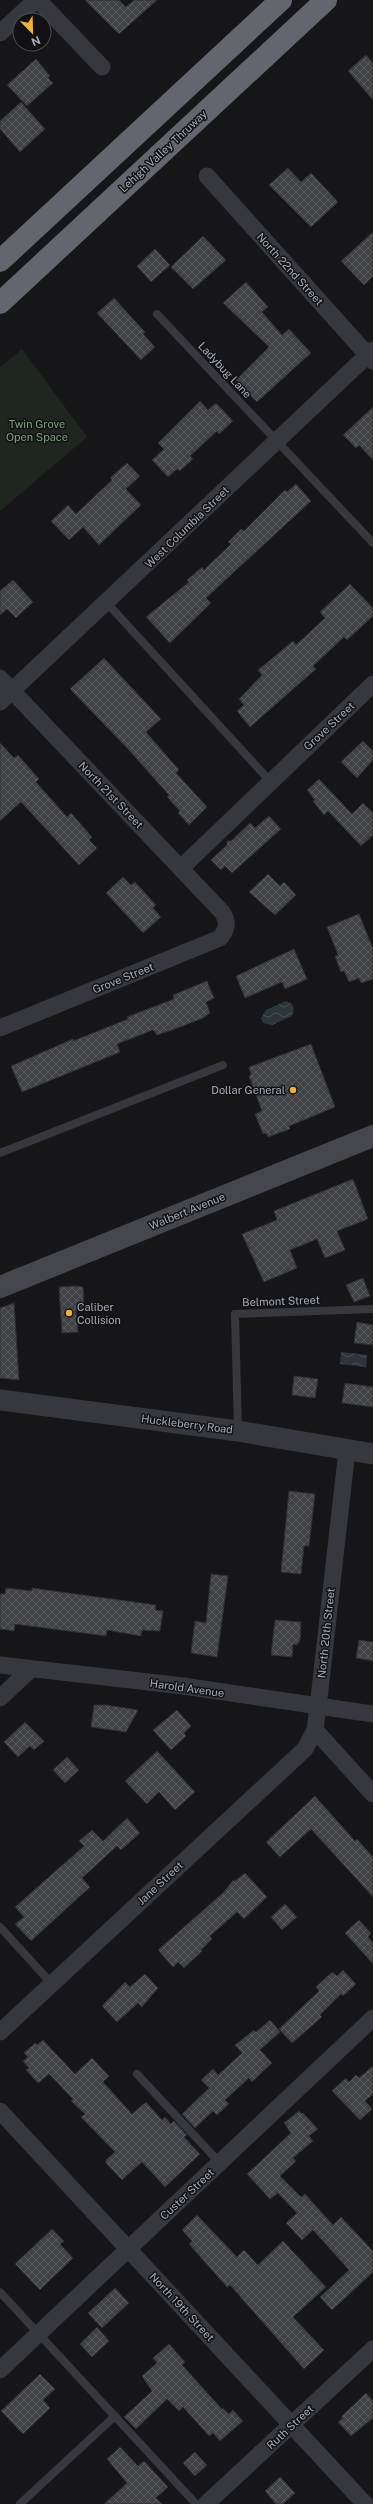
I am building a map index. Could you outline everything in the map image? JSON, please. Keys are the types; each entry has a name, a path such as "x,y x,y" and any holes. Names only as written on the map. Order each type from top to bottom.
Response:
{"highway":[{"path":"0,261 281,0"},
{"name":"Lehigh Valley Thruway","path":"0,303 326,0"}],"main road":[{"name":"Walbert Avenue","path":"0,1287 373,1136"}],"street":[{"path":"0,33 37,0 102,67"},
{"name":"North 22nd Street","path":"208,176 371,355"},
{"name":"West Columbia Street","path":"6,697 277,441 371,355"},
{"name":"North 21st Street","path":"0,678 6,697 181,868 222,912"},
{"name":"Grove Street","path":"181,868 270,781 373,684"},
{"name":"Grove Street","path":"0,1028 220,938 226,930 227,922 222,912"},
{"name":"Huckleberry Road","path":"0,1400 238,1431 373,1454"},
{"name":"North 20th Street","path":"315,1730 347,1450"},
{"name":"Harold Avenue","path":"0,1665 30,1670 183,1686 373,1714"},
{"path":"0,1698 30,1670"},
{"path":"315,1730 373,1794"},
{"name":"Jane Street","path":"0,2032 305,1749 315,1730"},
{"name":"Custer Street","path":"0,2370 373,2018"},
{"name":"North 19th Street","path":"0,2110 365,2504"},
{"name":"Ruth Street","path":"206,2504 373,2349"}],"lane":[{"name":"Ladybug Lane","path":"157,314 373,543"},
{"path":"107,603 270,781"},
{"path":"0,1153 223,1065"},
{"name":"Belmont Street","path":"238,1431 235,1314 373,1309"},
{"path":"0,1927 52,1984"},
{"path":"137,2074 220,2163"},
{"path":"0,2292 196,2504"},
{"path":"20,2504 115,2416"}],"green space":[{"name":"Twin Grove Open Space","path":"22,349 87,437 0,511 0,367"}],"water":[{"path":"286,1001 292,1004 294,1009 292,1016 272,1025 263,1023 261,1018 266,1010"},
{"path":"341,1352 367,1355 366,1367 340,1364"}],"building":[{"path":"85,0 119,0 126,7 134,0 157,0 119,34"},
{"path":"366,55 373,63 373,100 348,71"},
{"path":"36,59 50,76 48,78 53,83 27,106 7,85"},
{"path":"21,102 45,129 20,152 0,129 0,121"},
{"path":"288,168 301,182 311,173 338,202 311,227 269,185"},
{"path":"373,232 373,276 364,285 341,261"},
{"path":"203,236 226,260 193,289 171,267"},
{"path":"155,249 170,265 151,282 137,266"},
{"path":"246,282 268,307 262,312 282,335 289,329 311,353 257,402 236,380 269,347 223,303"},
{"path":"114,298 145,332 143,334 155,347 141,360 97,313"},
{"path":"200,401 208,410 216,403 233,421 219,434 217,431 190,456 193,459 180,471 177,469 168,477 152,460 164,449 158,443"},
{"path":"373,407 373,460 359,445 356,448 343,435"},
{"path":"127,463 140,476 126,489 141,505 99,545 83,527 69,540 51,521 68,505 76,514 112,480 110,478"},
{"path":"296,484 311,501 206,598 211,603 170,643 146,617 189,582 187,580 202,567 204,570 231,544 228,542 241,529 244,531 285,490 287,492"},
{"path":"13,580 33,602 16,618 7,609 0,615 0,591"},
{"path":"350,584 373,608 373,616 347,640 344,637 313,666 316,669 250,727 237,711 244,705 239,699 262,675 258,670 293,641 296,645 325,618 320,612"},
{"path":"104,658 161,719 146,732 179,770 176,773 207,807 189,825 178,813 180,811 167,797 169,795 128,749 70,689"},
{"path":"363,741 373,751 373,760 357,778 341,762"},
{"path":"0,743 14,758 18,755 39,779 36,782 67,817 71,813 92,837 89,840 97,848 79,865 21,802 0,821"},
{"path":"319,779 352,814 363,803 373,813 373,835 361,846 328,811 324,815 313,801 315,800 307,790"},
{"path":"269,816 281,829 232,873 225,866 221,870 211,860 227,845 227,841 231,841 250,823 255,828"},
{"path":"268,874 280,886 284,882 296,895 275,915 249,892"},
{"path":"123,877 131,885 135,882 156,905 153,908 161,917 143,933 106,893"},
{"path":"359,914 373,949 373,979 361,983 359,978 349,982 344,971 341,972 335,956 338,955 327,927"},
{"path":"294,949 307,979 285,989 282,982 245,998 236,976"},
{"path":"207,981 214,998 206,1002 210,1013 203,1018 157,1035 153,1030 117,1044 120,1052 22,1092 11,1066 73,1039 73,1041 128,1019 127,1017 174,999 173,995"},
{"name":"Dollar General","path":"311,1044 335,1107 289,1126 290,1129 268,1137 266,1133 263,1134 255,1114 262,1111 249,1076 251,1075 249,1067"},
{"path":"353,1179 368,1219 337,1231 345,1250 325,1258 317,1239 290,1250 297,1268 264,1282 242,1234 277,1220 274,1211"},
{"path":"363,1278 370,1296 354,1302 346,1285"},
{"name":"Caliber Collision","path":"59,1287 83,1287 84,1309 76,1310 78,1332 62,1333"},
{"path":"14,1303 19,1380 0,1378 0,1308"},
{"path":"357,1322 373,1325 373,1345 354,1343"},
{"path":"294,1376 318,1379 315,1398 292,1395"},
{"path":"345,1383 373,1387 373,1407 342,1403"},
{"path":"289,1491 315,1494 309,1546 304,1546 301,1574 281,1572"},
{"path":"211,1574 228,1576 217,1657 191,1653 195,1621 206,1623"},
{"path":"6,1588 32,1591 32,1588 156,1605 155,1610 163,1611 160,1631 142,1630 141,1636 107,1630 106,1636 15,1624 14,1631 0,1629 0,1594 5,1594"},
{"path":"275,1620 301,1622 300,1640 297,1645 293,1644 292,1657 271,1655"},
{"path":"359,1640 373,1642 373,1661 356,1658"},
{"path":"94,1705 106,1705 138,1710 126,1732 91,1727"},
{"path":"177,1710 191,1726 184,1733 186,1736 171,1750 153,1730"},
{"path":"25,1722 44,1741 34,1750 30,1746 18,1757 4,1742"},
{"path":"157,1751 195,1792 175,1810 159,1792 147,1804 125,1781"},
{"path":"67,1757 79,1770 65,1783 53,1770"},
{"path":"315,1796 355,1841 357,1839 373,1857 373,1897 311,1829 280,1857 266,1842"},
{"path":"127,1818 140,1833 121,1850 117,1846 82,1878 90,1887 31,1941 15,1924 24,1917 15,1907 84,1846 79,1841 92,1830 103,1841"},
{"path":"245,1873 267,1897 244,1919 237,1912 210,1936 212,1939 184,1968 178,1962 173,1967 158,1950 224,1892 233,1880 235,1881"},
{"path":"285,1904 297,1917 282,1930 271,1917"},
{"path":"359,1920 371,1933 368,1937 373,1943 373,1964 345,1933"},
{"path":"343,1970 356,1984 343,1996 341,1994 320,2015 322,2017 292,2043 279,2029 319,1991 316,1987 332,1972 337,1976"},
{"path":"145,1974 158,1988 142,2007 138,2003 117,2022 102,2006 125,1982 130,1987"},
{"path":"270,2020 280,2032 260,2050 272,2063 252,2082 249,2078 225,2100 229,2104 217,2115 213,2111 195,2128 182,2114 209,2088 201,2080 213,2069 218,2075 242,2053 235,2045 254,2030 256,2032"},
{"path":"43,2040 75,2074 92,2058 109,2076 103,2082 132,2114 146,2102 162,2120 165,2117 171,2124 174,2121 187,2135 184,2137 200,2154 165,2187 142,2162 122,2180 106,2163 106,2160 115,2152 81,2117 85,2114 71,2101 73,2099 49,2074 38,2083 26,2070 29,2068 23,2061 28,2057 24,2053 35,2043 37,2045"},
{"path":"373,2066 373,2094 365,2101 372,2109 360,2120 332,2091 346,2078 349,2082 356,2075 359,2078"},
{"path":"299,2111 302,2114 303,2113 318,2129 309,2136 313,2141 293,2158 296,2161 280,2176 301,2197 305,2194 333,2225 341,2217 373,2251 373,2272 332,2310 320,2297 349,2270 313,2230 302,2240 286,2223 297,2213 278,2193 270,2199 247,2174 291,2133 284,2123"},
{"path":"197,2215 237,2257 244,2250 258,2265 283,2241 326,2287 293,2317 324,2350 304,2369 230,2285 227,2287 189,2244 192,2241 182,2230"},
{"path":"52,2229 64,2241 60,2244 73,2258 40,2290 15,2264"},
{"path":"115,2288 129,2303 102,2328 88,2313"},
{"path":"97,2327 109,2341 92,2357 80,2344"},
{"path":"169,2344 185,2362 182,2365 222,2409 223,2408 229,2414 233,2410 243,2421 220,2441 213,2433 209,2436 183,2407 179,2411 167,2399 136,2429 124,2417 152,2391 142,2376 157,2363 153,2358"},
{"path":"40,2374 55,2389 43,2400 50,2408 23,2434 1,2411"},
{"path":"366,2393 373,2401 373,2418 351,2436 338,2422 343,2418 341,2417"},
{"path":"120,2447 138,2466 144,2461 168,2487 156,2498 162,2504 104,2504 127,2483 107,2459"},
{"path":"195,2452 207,2465 195,2476 183,2463"},
{"path":"280,2477 295,2493 283,2504 276,2504 265,2491"}],"place":[{"name":"Dollar General","path":"293,1090"},
{"name":"Caliber Collision","path":"69,1313"}]}
